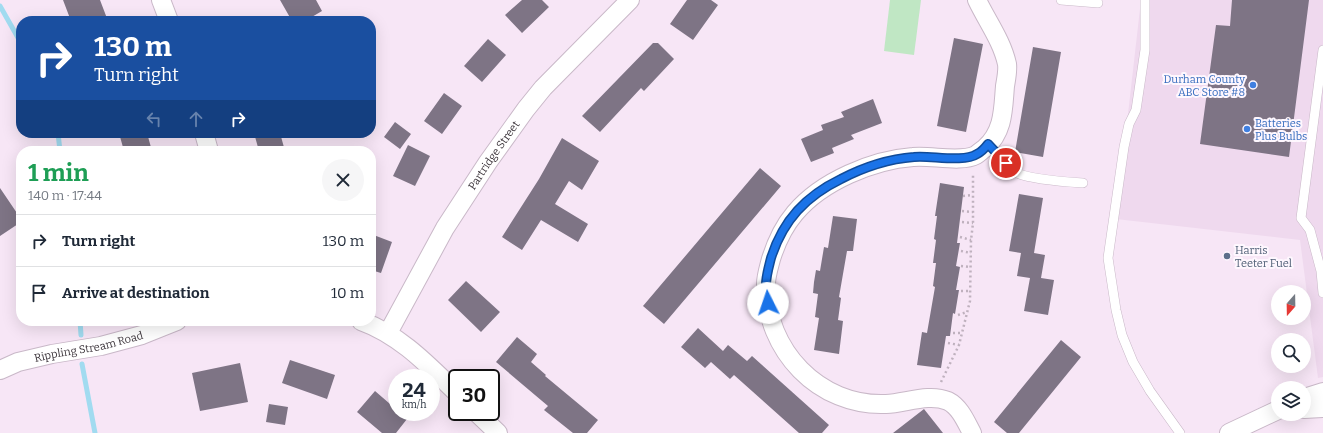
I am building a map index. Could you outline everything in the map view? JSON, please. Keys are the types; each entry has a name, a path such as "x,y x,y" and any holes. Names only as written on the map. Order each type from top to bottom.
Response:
{"street":[{"path":"161,0 167,16"},
{"name":"Partridge Street","path":"388,334 445,228 488,162 526,109 543,88 630,0"},
{"path":"972,433 958,408 949,401 935,398 886,404 863,403 832,394 813,382 798,368 784,351 778,339 771,321 766,284 769,265 774,249 783,230 794,213 807,200 821,190 859,170 876,164 914,157 960,158 976,155 993,141 1002,120 1007,66 1000,44 977,0"},
{"name":"Rippling Stream Road","path":"0,370 18,362 52,354 100,346 142,335 164,326"},
{"path":"371,326 388,334 410,350 448,385"},
{"path":"1311,396 1323,392"},
{"path":"1311,409 1323,408"},
{"path":"1229,433 1271,413"},
{"path":"485,421 498,433"}],"lane":[{"path":"1061,0 1098,4"},
{"path":"1145,0 1145,50 1136,110 1127,132 1108,258 1116,310 1122,335 1133,362 1150,391 1180,433"},
{"path":"1323,50 1301,218 1310,230 1321,271 1323,293"},
{"path":"988,144 1013,171 1021,175 1082,183"}],"path":[{"path":"935,398 938,388 959,345 968,312 973,223 973,162 970,156"},
{"path":"963,196 973,195"},
{"path":"962,211 973,212"},
{"path":"962,222 973,223"},
{"path":"960,238 971,240"},
{"path":"961,252 971,253"},
{"path":"961,266 970,267"},
{"path":"961,291 970,291"},
{"path":"958,316 968,312"},
{"path":"953,333 962,334"},
{"path":"948,343 959,345"}],"shaded area":[{"path":"1141,0 1323,0 1323,377 1318,378 1311,324 1311,285 1306,285 1300,240 1116,219"}],"green space":[{"path":"890,0 921,0 914,55 884,51"}],"building":[{"path":"63,0 100,0 106,16 69,16"},
{"path":"280,0 316,0 322,11 314,16 289,16"},
{"path":"522,0 542,0 549,7 522,33 505,15"},
{"path":"687,0 711,0 718,5 693,40 670,24"},
{"path":"1232,0 1309,0 1289,157 1200,144 1216,25 1230,26"},
{"path":"954,38 983,44 966,132 937,126"},
{"path":"488,39 506,55 482,82 464,66"},
{"path":"653,43 658,43 674,59 644,91 641,88 600,132 582,116"},
{"path":"1033,47 1061,52 1043,157 1015,152"},
{"path":"444,93 462,106 442,134 424,121"},
{"path":"873,99 882,123 851,135 854,139 832,148 834,153 811,162 801,139 823,130 821,125 844,117 841,112"},
{"path":"395,122 411,134 400,149 384,137"},
{"path":"120,138 148,138 151,146 123,146"},
{"path":"255,138 281,138 284,146 258,146"},
{"path":"562,138 599,161 582,190 569,181 555,204 588,224 578,242 541,220 522,250 502,237 539,179"},
{"path":"408,145 430,156 415,186 393,176"},
{"path":"760,168 781,186 664,324 643,306"},
{"path":"940,183 964,187 957,243 960,243 956,266 960,267 956,290 959,290 955,314 953,313 950,336 946,336 941,368 917,365 922,332 927,333 935,287 933,286 936,263 933,263 937,216 935,216"},
{"path":"0,188 16,212 16,225 0,236"},
{"path":"1019,194 1043,198 1034,253 1045,255 1041,278 1054,280 1048,315 1024,311 1030,278 1017,276 1021,253 1009,251"},
{"path":"833,216 857,219 853,251 847,251 839,297 841,298 838,320 843,321 839,354 814,350 819,318 815,317 818,294 813,293 814,282 816,270 820,271 824,247 828,248"},
{"path":"376,236 392,242 381,273 376,272"},
{"path":"466,281 500,312 481,332 448,300"},
{"path":"698,328 723,351 728,345 747,361 752,356 829,425 822,433 799,433 734,375 730,379 711,362 705,368 681,347"},
{"path":"517,337 537,354 531,362 546,375 545,376 598,420 587,433 573,433 544,410 548,406 496,362"},
{"path":"1061,340 1081,357 1019,433 1007,433 994,422"},
{"path":"290,360 335,375 327,399 282,383"},
{"path":"240,363 248,402 200,411 192,373"},
{"path":"375,391 388,402 388,421 405,421 396,433 382,433 357,412"},
{"path":"269,404 288,407 285,425 266,422"},
{"path":"924,409 943,433 893,433"}],"waterway":[{"path":"0,6 16,34"},
{"path":"59,138 59,146"},
{"path":"80,326 81,335"},
{"path":"82,364 95,433"}],"place":[{"name":"Durham County ABC Store #8","path":"1253,85"},
{"name":"Batteries Plus Bulbs","path":"1247,129"},
{"name":"Harris Teeter Fuel","path":"1227,256"}],"route":[{"path":"768,303 766,284 769,265 774,249 783,230 794,213 807,200 821,190 859,170 876,164 914,157 960,158 976,155 988,144 1006,163"}]}
